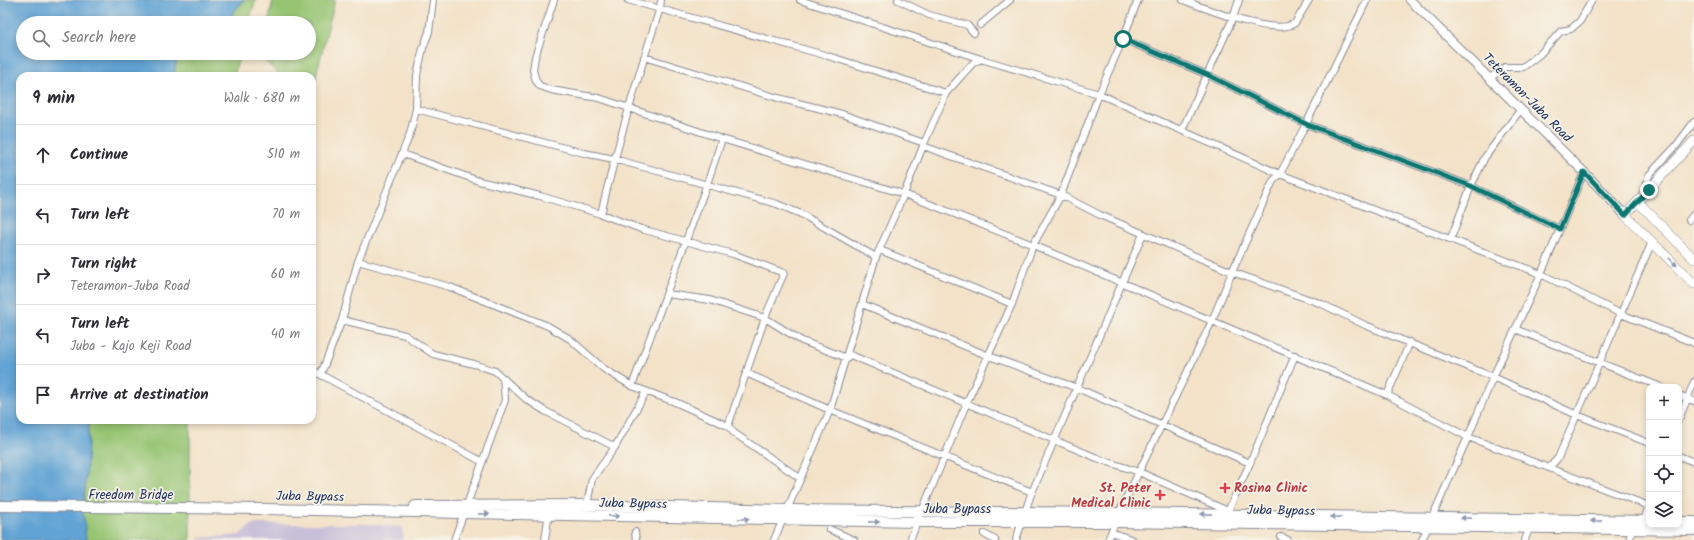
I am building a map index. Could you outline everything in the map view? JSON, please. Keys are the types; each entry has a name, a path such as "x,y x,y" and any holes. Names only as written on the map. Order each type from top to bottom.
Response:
{"main road":[{"path":"1694,141 1625,215 1694,284"},
{"path":"1638,202 1694,260"},
{"name":"Juba Bypass","path":"549,510 588,505 920,512 1023,517"},
{"name":"Freedom Bridge","path":"0,506 263,509"},
{"name":"Juba Bypass","path":"263,509 549,510 783,520 916,522 1023,517 1117,517 1429,522 1640,523 1694,530"},
{"name":"Juba Bypass","path":"1117,517 1228,513 1429,522"},
{"path":"1682,522 1694,522"}],"street":[{"path":"321,374 342,320 358,261 410,134 416,109 417,75 422,48 429,32 433,0"},
{"path":"554,0 535,57 533,70 536,81 540,86 551,90 599,98 722,139 904,194 1033,245 1295,355 1387,395 1468,437 1646,505"},
{"path":"628,0 828,56 946,93"},
{"path":"601,214 614,159 630,108 638,76 660,8 661,0"},
{"path":"800,0 981,59 1099,94 1280,174 1451,238 1541,274 1621,314 1694,343"},
{"path":"898,0 929,15 967,25 974,33"},
{"path":"980,25 1010,0"},
{"path":"910,540 920,512 967,402 1012,304 1033,245 1060,195 1099,94 1138,0"},
{"path":"1183,0 1234,18 1269,26 1292,25 1295,23 1309,0"},
{"path":"1182,130 1234,18 1239,0"},
{"path":"1108,540 1117,517 1212,321 1232,272 1273,181 1280,174 1306,124 1367,0"},
{"name":"Teteramon-Juba Road","path":"1410,0 1490,78 1625,215"},
{"path":"1490,78 1505,67 1523,67 1540,54 1561,31 1571,29 1580,21 1592,0"},
{"path":"1123,39 1208,75 1306,124 1471,186 1560,229"},
{"path":"644,57 778,98 842,114 1060,195 1100,215 1232,272 1322,304 1365,325 1493,377 1577,415 1646,442"},
{"path":"774,540 830,410 876,257 904,194 923,145 946,93 973,63 981,59"},
{"path":"416,109 584,153 614,159 778,204 801,214 876,257"},
{"path":"1451,238 1484,157 1521,109"},
{"path":"1649,190 1647,182 1649,175 1676,146 1694,122"},
{"path":"632,386 667,294 722,139"},
{"path":"402,154 479,181 540,196 601,214 641,230 733,254 784,273 765,318 728,426"},
{"path":"1430,540 1423,539 1429,522 1468,437 1493,377 1541,274 1584,172"},
{"path":"1688,220 1694,214"},
{"path":"1016,540 1032,492 1143,234"},
{"path":"1549,468 1558,458 1652,242"},
{"path":"880,250 1012,304"},
{"path":"358,261 450,287 548,326 570,339 604,369 632,386 675,402 728,426 734,434 800,478"},
{"path":"667,294 710,300 765,318 802,341 847,356 967,402 1102,460 1140,472 1228,513 1295,355"},
{"path":"862,304 989,356 1077,388 1250,463"},
{"path":"342,320 405,334 433,354 495,371 532,403 615,447"},
{"path":"1515,329 1600,361 1654,384"},
{"path":"1387,395 1410,342"},
{"path":"316,372 481,461"},
{"path":"746,373 830,410 1032,492"},
{"path":"454,540 504,400 503,378"},
{"path":"1682,414 1691,400 1694,382"},
{"path":"588,505 592,479 615,447 646,392"},
{"path":"1682,457 1694,462"},
{"path":"545,540 549,510"},
{"path":"1629,540 1646,512"},
{"path":"1524,540 1531,523"},
{"path":"829,529 854,540"},
{"path":"635,532 636,540"},
{"path":"1111,532 1133,540"},
{"path":"984,534 995,540"},
{"path":"1281,537 1288,540"}],"shaded area":[{"path":"253,524 370,524 403,527 403,540 198,540 199,538 239,535"}],"green space":[{"path":"244,0 256,0 250,16 232,16"},
{"path":"273,0 335,0 316,76 316,72 277,72 264,60 316,60 316,16 270,16"},
{"path":"178,60 238,60 235,72 175,72"},
{"path":"89,424 190,424 190,540 86,540 83,510"}],"water":[{"path":"0,0 244,0 232,16 16,16 16,60 178,60 175,72 16,72 16,424 89,424 83,510 86,540 0,540"}],"place":[{"name":"Rosina Clinic","path":"1225,488"},
{"name":"St. Peter Medical Clinic","path":"1160,495"}],"route":[{"path":"1123,39 1208,75 1261,100 1306,124 1471,186 1560,229 1584,172 1625,215 1649,190"}]}
